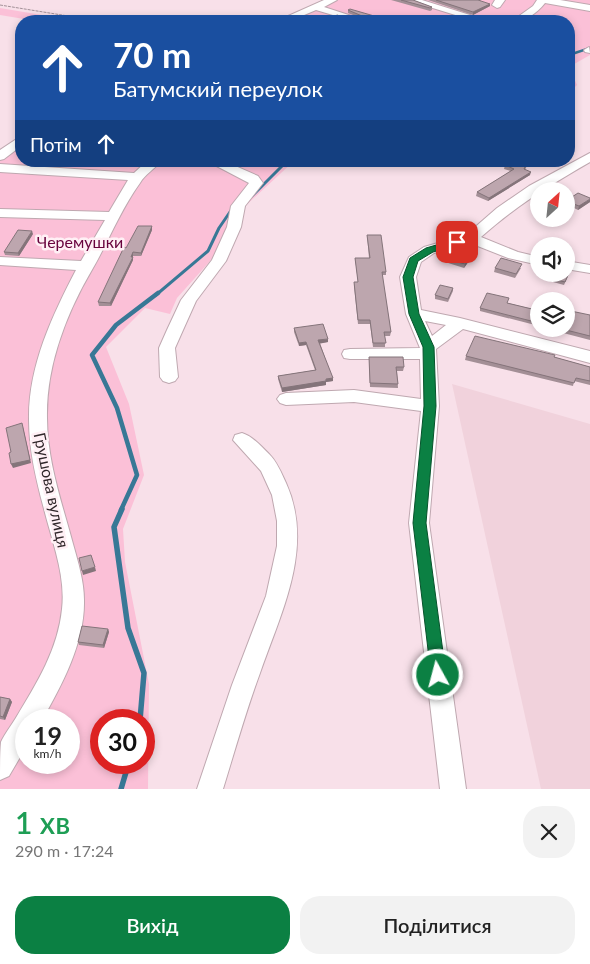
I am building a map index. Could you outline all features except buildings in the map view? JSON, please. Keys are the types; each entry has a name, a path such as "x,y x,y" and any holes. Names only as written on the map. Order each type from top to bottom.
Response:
{"street":[{"path":"296,15 332,0"},
{"path":"412,0 464,15"},
{"path":"526,15 543,0 590,8"},
{"path":"315,7 342,15"},
{"path":"0,156 15,145"},
{"path":"575,166 590,157"},
{"name":"Грушова вулиця","path":"35,709 48,688 66,645 73,608 70,573 44,469 38,427 38,400 43,375 56,331 87,266 137,177 148,167"},
{"path":"169,376 167,348 175,330 189,300 219,261 234,227 241,200 256,183 253,179 226,167"},
{"path":"453,789 420,523 430,406 428,350 414,314 408,277 414,260 430,250 471,238 510,206 574,167"},
{"path":"0,168 137,177"},
{"path":"0,213 114,216"},
{"path":"471,238 513,255 530,259"},
{"path":"0,261 87,266"},
{"path":"575,266 590,269"},
{"path":"414,314 460,323 590,357"},
{"path":"350,354 428,350 460,323"},
{"path":"286,399 354,396 430,406"},
{"path":"210,789 249,672 280,591 288,544 285,507 270,469 242,440"},
{"path":"0,767 15,742"}],"path":[{"path":"0,5 62,15"}],"shaded area":[{"path":"452,384 590,424 590,789 541,789"}],"green space":[{"path":"336,0 590,0 590,55 575,64 575,15 300,15"},
{"path":"0,8 42,15 15,15 15,18 0,15"},
{"name":"Черемушки","path":"15,148 15,167 288,167 242,209 220,250 177,298 170,314 145,308 106,347 129,404 144,475 123,529 125,562 149,684 149,709 90,709 90,774 148,774 148,789 0,789 0,159"}],"waterway":[{"path":"575,53 590,48"},
{"path":"252,196 281,167"},
{"path":"156,295 208,251 219,228 232,209"},
{"path":"121,510 137,475 117,408 92,355 116,325 158,293"},
{"path":"122,509 114,527 128,628 144,673 141,709"},
{"path":"121,789 125,774"}],"route":[{"path":"438,675 420,523 430,406 428,347 414,314 408,277 414,260 430,250 457,242"}]}
